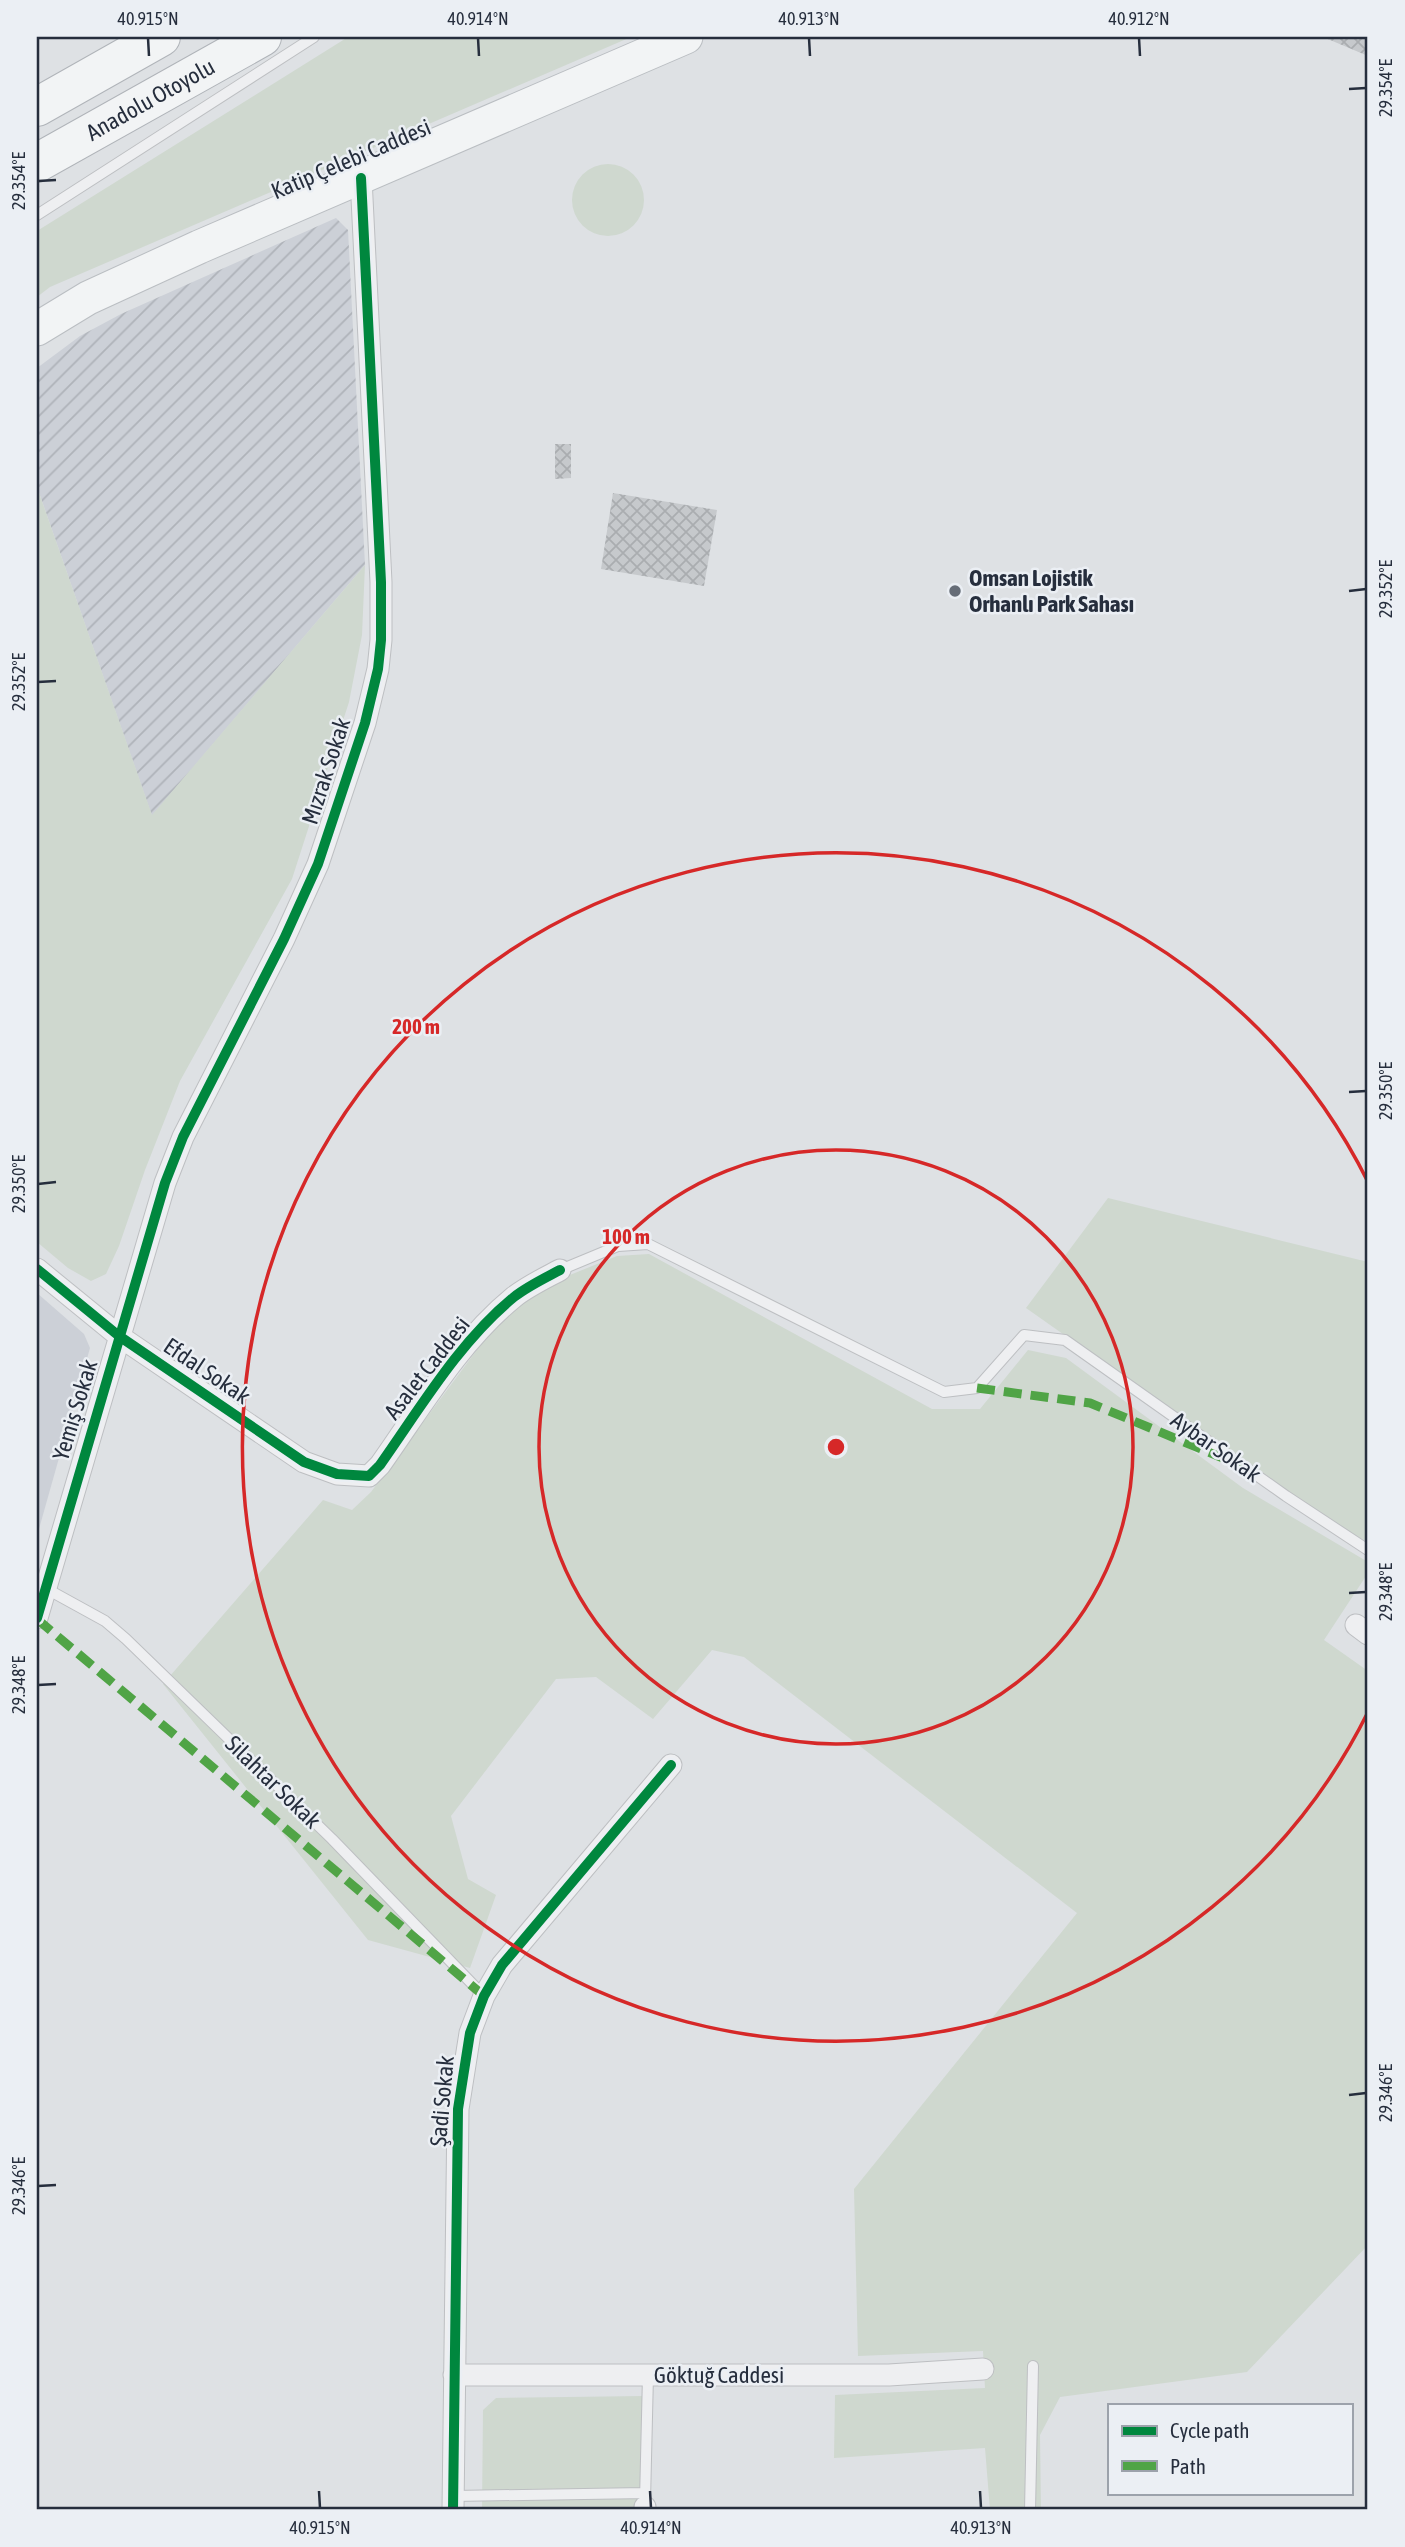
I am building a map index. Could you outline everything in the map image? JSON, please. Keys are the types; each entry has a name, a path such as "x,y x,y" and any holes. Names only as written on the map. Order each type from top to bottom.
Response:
{"highway":[{"path":"37,107 161,37"},
{"name":"Anadolu Otoyolu","path":"37,163 262,37"}],"main road":[{"name":"Katip Çelebi Caddesi","path":"37,329 88,298 687,37"}],"street":[{"name":"Mızrak Sokak","path":"119,1336 165,1183 183,1137 284,939 317,864 365,723 377,669 381,640 381,582 361,178"},
{"name":"Efdal Sokak","path":"37,1269 119,1336 304,1462 337,1474 369,1476"},
{"name":"Asalet Caddesi","path":"369,1476 474,1338 514,1297 560,1270"},
{"name":"Yemiş Sokak","path":"37,1618 119,1336"},
{"name":"Şadi Sokak","path":"453,2503 458,2109 470,2033 484,1997 502,1965 671,1765"},
{"name":"Göktuğ Caddesi","path":"454,2375 889,2375 983,2369"}],"lane":[{"path":"37,215 314,37"},
{"name":"Aybar Sokak","path":"560,1270 618,1247 648,1244 944,1392 977,1388 1024,1335 1065,1340 1286,1496 1368,1550"},
{"name":"Silahtar Sokak","path":"45,1588 105,1621 126,1639 332,1839 484,1997"},
{"path":"1030,2510 1033,2366"},
{"path":"453,2503 645,2503 648,2375"}],"shaded area":[{"path":"348,37 631,37 50,287 37,297 37,231"},
{"path":"608,164 628,170 638,180 644,200 638,220 628,230 608,236 588,230 578,220 572,200 578,180 588,170"},
{"path":"336,218 348,230 365,565 152,816 37,487 37,368 80,336 121,314"},
{"path":"37,487 152,815 365,565 362,635 349,702 292,879 180,1081 119,1246 106,1274 91,1281 68,1268 37,1242"},
{"path":"1108,1198 1368,1262 1368,1542 1330,1522 1026,1308"},
{"path":"649,1254 932,1409 980,1409 1028,1350 1066,1358 1243,1488 1368,1562 1368,1573 1324,1640 1368,1671 1368,2245 1247,2372 1060,2397 1040,2435 1041,2510 990,2510 985,2448 834,2458 835,2395 985,2388 983,2351 858,2356 854,2189 1077,1913 744,1657 712,1650 653,1719 596,1677 556,1679 451,1816 468,1879 496,1895 470,1968 368,1940 163,1684 323,1500 352,1510 371,1492 497,1323 550,1283 617,1256"},
{"path":"37,1293 84,1334 90,1348 37,1536"},
{"path":"644,2396 650,2510 482,2510 483,2410 496,2398"}],"building":[{"path":"1323,37 1368,37 1368,56"},
{"path":"555,444 571,444 571,478 555,479"},
{"path":"613,493 717,510 704,586 601,569"}],"marked path":[{"path":"977,1388 1090,1403 1247,1468"},
{"path":"37,1619 484,1996"}],"cycle path":[{"path":"37,1618 165,1183 183,1137 284,939 318,864 365,723 378,669 381,582 361,178"},
{"path":"37,1269 119,1336 304,1462 337,1474 369,1476 380,1465 442,1376 476,1334 514,1297 560,1270"},
{"path":"453,2510 458,2109 470,2033 484,1996 502,1965 671,1765"}],"place":[{"name":"Omsan Lojistik Orhanlı Park Sahası","path":"955,591"}]}
